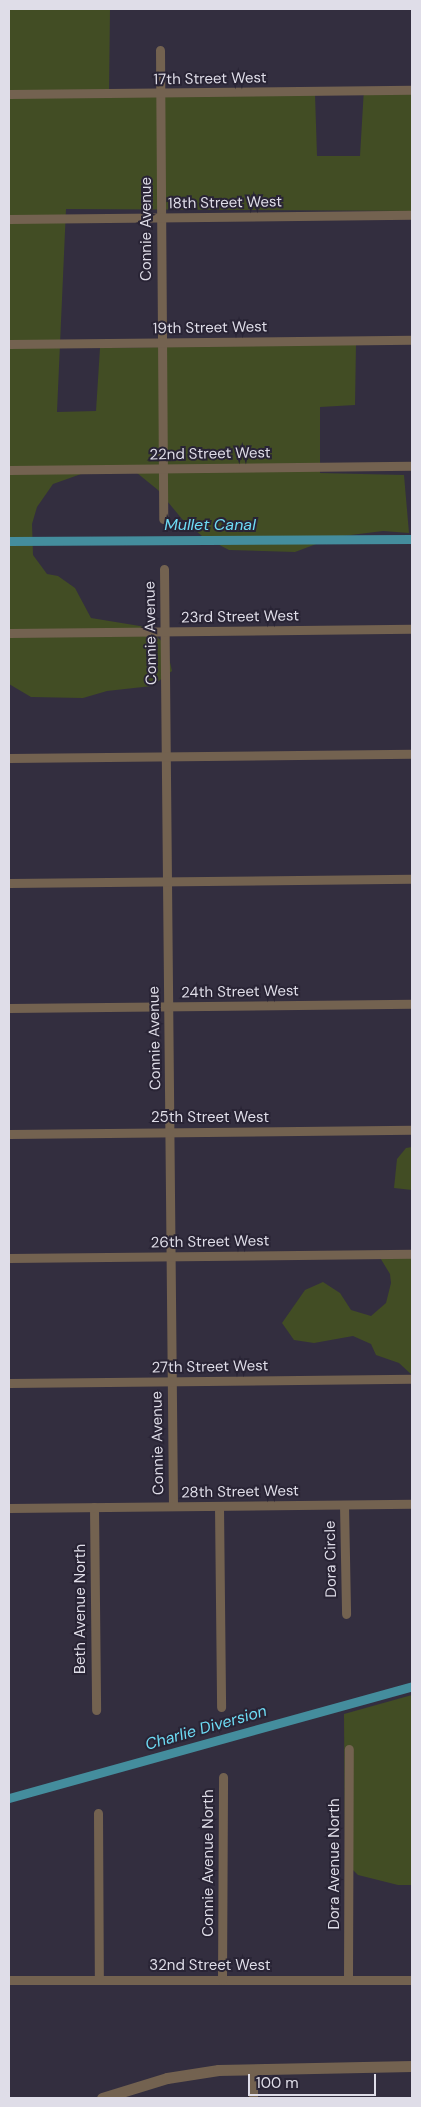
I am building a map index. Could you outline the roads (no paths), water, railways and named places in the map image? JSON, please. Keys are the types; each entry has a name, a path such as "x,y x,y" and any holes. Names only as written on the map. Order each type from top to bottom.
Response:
{"street":[{"name":"Connie Avenue","path":"160,50 163,468"},
{"name":"17th Street West","path":"9,94 412,90"},
{"name":"18th Street West","path":"9,219 412,215"},
{"name":"19th Street West","path":"9,344 412,340"},
{"name":"22nd Street West","path":"9,470 412,466"},
{"path":"163,468 164,519"},
{"name":"Connie Avenue","path":"164,569 173,1506"},
{"name":"23rd Street West","path":"9,633 412,629"},
{"path":"9,758 412,754"},
{"path":"9,883 412,879"},
{"name":"24th Street West","path":"9,1008 412,1004"},
{"name":"25th Street West","path":"9,1134 412,1130"},
{"name":"26th Street West","path":"9,1258 412,1254"},
{"name":"27th Street West","path":"9,1383 412,1379"},
{"name":"28th Street West","path":"9,1508 412,1504"},
{"name":"Dora Circle","path":"344,1505 346,1614"},
{"path":"219,1506 221,1707"},
{"name":"Beth Avenue North","path":"94,1507 96,1710"},
{"name":"Dora Avenue North","path":"348,1979 349,1749"},
{"name":"Connie Avenue North","path":"222,1980 223,1776"},
{"path":"98,1813 99,1980"},
{"name":"32nd Street West","path":"9,1980 412,1980"},
{"path":"102,2098 174,2076 253,2068 412,2066"},
{"path":"253,2068 253,2098"}],"waterway":[{"name":"Mullet Canal","path":"9,541 412,539"},
{"name":"Charlie Diversion","path":"9,1798 412,1686"}]}
